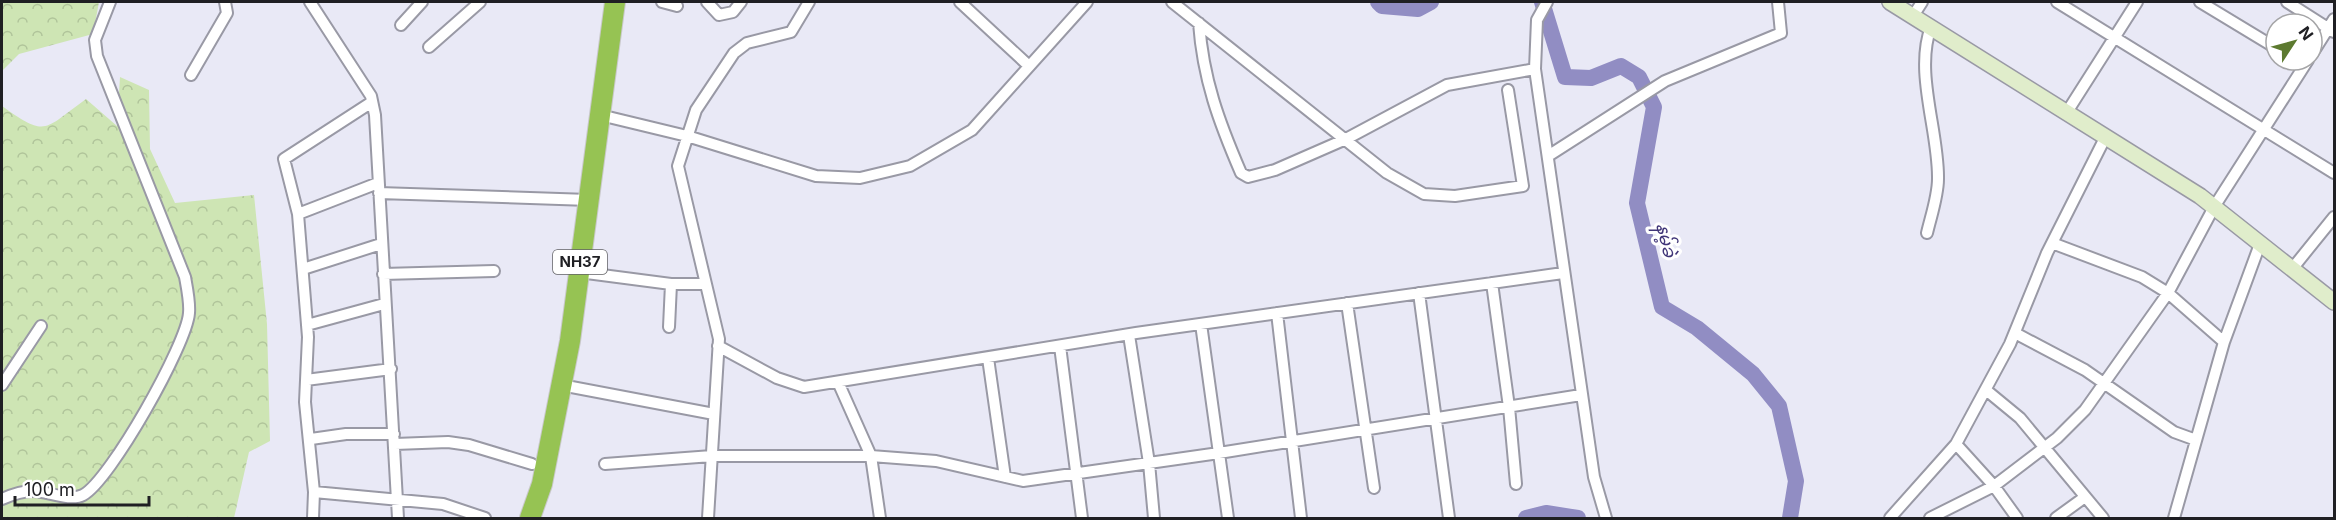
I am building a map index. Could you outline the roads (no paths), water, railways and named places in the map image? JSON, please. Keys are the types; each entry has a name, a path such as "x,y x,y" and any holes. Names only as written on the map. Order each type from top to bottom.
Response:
{"highway":[{"name":"NH37","path":"530,519 542,484 561,385 579,272 615,2"}],"main road":[{"path":"1890,2 2106,136 2214,207 2334,302"}],"street":[{"path":"2,499 32,491 71,496 82,495 98,480 129,440 149,400 166,376 189,314 185,277 97,56 95,40 110,2"},
{"path":"191,75 227,13 225,2"},
{"path":"310,2 371,96 384,304 391,369 398,519"},
{"path":"401,25 422,2"},
{"path":"429,47 480,2"},
{"path":"662,2 677,6"},
{"path":"707,2 719,15 733,12 741,2"},
{"path":"708,519 718,346 678,166 696,110 739,47 791,32 809,2"},
{"path":"960,2 1029,66"},
{"path":"600,115 687,136 816,176 860,178 910,166 972,129 1087,2"},
{"path":"1172,2 1387,173 1424,194 1455,196 1523,186 1508,90"},
{"path":"1547,2 1537,20 1535,69 1581,395 1594,477 1606,519"},
{"path":"1548,156 1665,81 1781,33 1778,2"},
{"path":"1913,15 1922,2"},
{"path":"2057,2 2334,173"},
{"path":"2067,112 2137,2"},
{"path":"2200,2 2264,41"},
{"path":"2287,2 2333,26"},
{"path":"1199,23 1201,61 1222,127 1241,173 1248,177 1275,170 1346,139 1447,85 1535,69"},
{"path":"1927,233 1938,179 1926,63 1926,39 1931,27"},
{"path":"1930,519 1994,486 2044,448 2085,410 2168,292 2214,207 2264,130 2296,72"},
{"path":"313,519 311,439 305,402 308,325 298,214 284,159 372,102"},
{"path":"1890,519 1956,444 2015,333 2052,243 2106,136"},
{"path":"298,214 378,188 589,200"},
{"path":"2292,269 2334,217"},
{"path":"2052,243 2142,277 2168,292 2224,342"},
{"path":"303,268 381,244"},
{"path":"2174,519 2224,342 2260,244"},
{"path":"383,274 494,272"},
{"path":"579,272 671,284 704,284"},
{"path":"718,346 777,378 804,387 1129,334 1563,273"},
{"path":"1492,283 1509,407 1516,484"},
{"path":"669,327 671,284"},
{"path":"1419,293 1449,519"},
{"path":"1347,303 1374,488"},
{"path":"308,325 384,304"},
{"path":"1277,313 1301,519"},
{"path":"1201,324 1228,519"},
{"path":"2,385 41,326"},
{"path":"2015,333 2085,370 2174,432 2196,441"},
{"path":"1129,334 1149,463 1154,519"},
{"path":"1060,346 1082,519"},
{"path":"988,358 1005,477"},
{"path":"306,380 391,369"},
{"path":"838,382 870,456 880,519"},
{"path":"561,385 714,414"},
{"path":"1986,390 2020,418 2103,519"},
{"path":"605,464 712,456 870,456 936,461 1023,481 1219,453 1581,395"},
{"path":"311,439 346,434 448,442 490,450 532,464"},
{"path":"1956,444 1994,486 2017,519"},
{"path":"314,492 443,504 485,519"},
{"path":"2056,519 2085,497"}],"waterway":[{"name":"နမ့်ခဲ","path":"1378,2 1382,6 1418,9 1431,2"},
{"name":"နမ့်ခဲ","path":"1542,2 1565,77 1591,78 1621,66 1639,77 1654,107 1637,203 1662,307 1697,328 1753,374 1779,406 1796,481 1790,518"},
{"path":"1526,518 1546,513 1578,518"}]}
